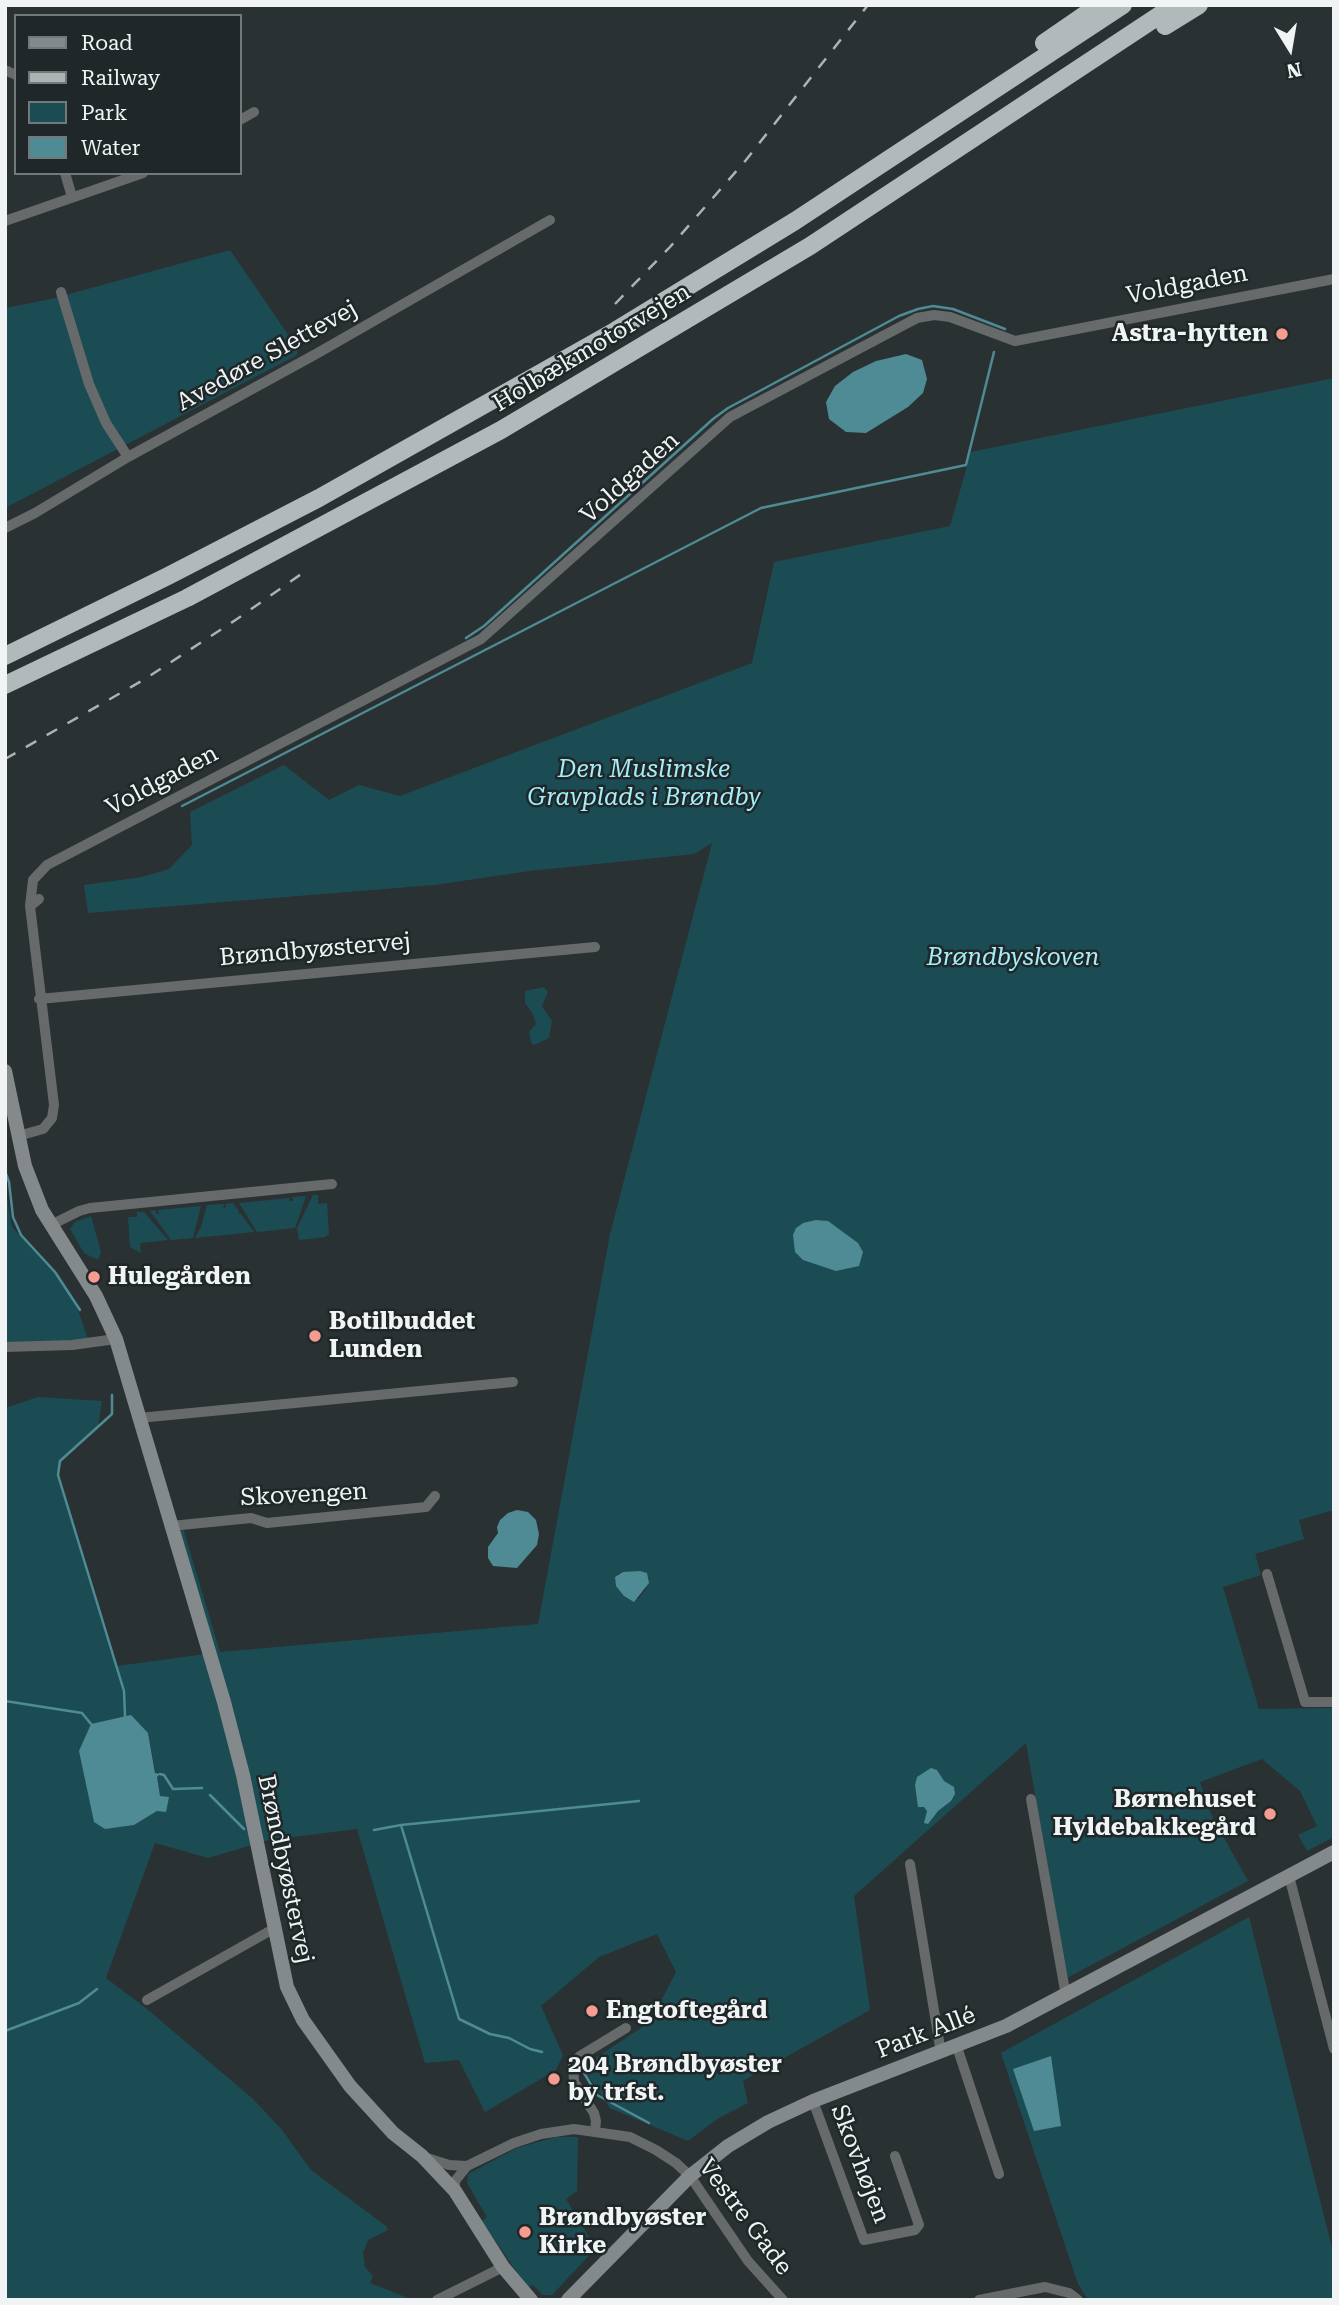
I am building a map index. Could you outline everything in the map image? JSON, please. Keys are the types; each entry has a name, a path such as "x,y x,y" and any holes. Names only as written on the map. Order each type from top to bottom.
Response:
{"highway":[{"path":"957,114 1019,60 1099,5"},
{"name":"Holbækmotorvejen","path":"5,656 261,528 485,406 615,331 795,221 1123,5"},
{"name":"Holbækmotorvejen","path":"5,685 199,591 501,430 810,246 1175,5"},
{"path":"1040,95 1107,61 1199,5"}],"street":[{"path":"242,119 254,112"},
{"path":"66,175 72,197"},
{"path":"5,221 137,175"},
{"name":"Avedøre Slettevej","path":"5,528 550,220"},
{"name":"Voldgaden","path":"30,906 33,880 47,865 481,639 730,417 917,318 934,315 950,317 1015,341 1334,279"},
{"path":"61,292 89,384 106,423 128,457"},
{"path":"18,1136 43,1129 53,1114 30,906 39,899"},
{"name":"Brøndbyøstervej","path":"39,999 595,947"},
{"name":"Brøndbyøstervej","path":"5,1071 24,1166 51,1225 96,1296 116,1339 243,1775 287,1987 303,2020 350,2086 369,2109 422,2156 455,2191 503,2267 531,2300"},
{"path":"51,1225 90,1208 332,1184"},
{"path":"5,1347 72,1345 116,1339"},
{"path":"139,1418 513,1382"},
{"name":"Skovengen","path":"172,1526 251,1518 267,1523 426,1507 435,1496"},
{"path":"1267,1574 1306,1702 1334,1702"},
{"path":"1031,1799 1066,1996"},
{"name":"Park Allé","path":"568,2300 690,2176 728,2146 768,2122 813,2101 1006,2026 1334,1852"},
{"path":"909,1864 941,2053"},
{"path":"1289,1876 1334,2049"},
{"path":"147,2000 275,1928"},
{"path":"595,2130 593,2113 574,2082 573,2063 626,2028"},
{"path":"957,2047 999,2174"},
{"name":"Skovhøjen","path":"813,2101 864,2240 915,2230 919,2225 895,2157"},
{"name":"Vestre Gade","path":"467,2166 514,2143 567,2129 595,2130 630,2137 656,2150 690,2176 748,2262 783,2300"},
{"path":"422,2156 449,2165 467,2166"},
{"path":"455,2191 455,2181 467,2166"},
{"path":"437,2300 503,2267"},
{"path":"979,2300 1045,2287 1069,2293 1078,2300"}],"green space":[{"path":"230,250 298,349 297,355 5,508 5,308 51,299"},
{"name":"Brøndbyskoven","path":"1334,378 1334,1510 1299,1520 1304,1539 1255,1554 1261,1575 1223,1587 1259,1709 1334,1708 1334,1837 1307,1851 1298,1835 1317,1826 1300,1791 1262,1759 1200,1782 1212,1816 1248,1881 1067,1978 1026,1743 854,1896 870,2010 743,2081 748,2103 717,2119 688,2141 610,2108 582,2067 650,2022 676,1972 657,1934 599,1957 541,2006 563,2055 556,2070 485,2112 459,2060 425,2063 357,1829 269,1840 208,1858 155,1843 106,1978 147,2009 253,2099 282,2130 311,2170 386,2226 388,2230 368,2240 363,2253 365,2267 373,2276 370,2283 413,2300 5,2300 5,1408 38,1397 102,1401 98,1426 60,1461 58,1475 117,1666 213,1653 179,1534 183,1528 220,1652 538,1624 610,1234 712,843 694,854 530,871 434,885 88,913 84,885 142,877 169,869 192,845 190,812 284,765 329,800 359,785 400,796 752,663 774,562 950,526 971,452","holes":["822,1220 838,1230 858,1243 796,1228 803,1223","640,1571 647,1588 638,1599 616,1586 618,1574","148,1733 160,1796 157,1811 134,1825"]},
{"path":"544,987 548,992 542,1006 552,1021 549,1038 534,1045 529,1032 536,1024 525,1003 525,991"},
{"path":"5,1186 12,1227 55,1272 75,1301 89,1342 5,1345"},
{"path":"313,1195 318,1195 318,1204 327,1203 329,1234 325,1237 299,1240 297,1228"},
{"path":"306,1196 295,1228 257,1232 239,1203 290,1198 289,1201 293,1201 292,1197"},
{"path":"233,1203 254,1232 195,1238 207,1205 224,1204 223,1208 226,1207 225,1204"},
{"path":"201,1206 193,1238 171,1240 150,1211 156,1210 156,1214 159,1214 158,1210"},
{"path":"137,1212 144,1212 168,1240 140,1243 141,1253 130,1247 128,1217 137,1217"},
{"path":"91,1216 101,1252 98,1260 84,1253 70,1229 75,1222"},
{"path":"1249,1917 1334,2256 1334,2300 1088,2300 1078,2284 1001,2053"},
{"path":"556,2137 578,2137 577,2191 566,2199 596,2248 552,2295 543,2295 533,2285 529,2287 518,2274 482,2221 487,2217 467,2183 468,2174 517,2148"}],"water":[{"path":"906,354 922,360 927,379 923,393 908,407 866,433 846,432 829,419 826,402 835,386 853,372 876,361"},
{"path":"816,1220 828,1221 858,1243 863,1252 859,1266 836,1271 803,1260 795,1252 793,1235 796,1228"},
{"path":"517,1510 528,1512 536,1520 539,1534 537,1545 517,1568 493,1566 488,1558 488,1547 498,1533 500,1520"},
{"path":"623,1572 647,1573 649,1583 634,1602 624,1596 616,1586 615,1577"},
{"path":"131,1715 148,1733 155,1773 160,1774 157,1777 160,1796 169,1797 166,1812 157,1811 134,1825 105,1829 94,1822 79,1751 91,1724"},
{"path":"931,1768 937,1770 944,1781 954,1787 955,1794 928,1824 924,1823 927,1811 924,1807 918,1807 915,1785 917,1777"},
{"path":"1051,2056 1061,2126 1034,2131 1013,2069"}],"waterway":[{"path":"466,638 484,626 728,408 899,316 918,309 933,306 953,309 1005,329"},
{"path":"182,806 761,508 966,465 994,352"},
{"path":"5,1171 13,1217 21,1235 55,1272 80,1310"},
{"path":"112,1395 112,1414 60,1461 58,1475 124,1691 125,1716"},
{"path":"5,1701 82,1713 91,1724"},
{"path":"160,1774 164,1775 173,1789 202,1788"},
{"path":"210,1795 244,1829"},
{"path":"374,1830 639,1801"},
{"path":"401,1825 459,2019 490,2034 509,2038 542,2052"},
{"path":"5,2031 79,2003 97,1989"},
{"path":"583,2071 597,2095 649,2123"}],"railway":[{"path":"615,304 670,247 746,160 868,5"},
{"path":"5,759 145,679 307,570"}],"place":[{"name":"Astra-hytten","path":"1282,334"},
{"name":"Hulegården","path":"94,1277"},
{"name":"Botilbuddet Lunden","path":"315,1336"},
{"name":"Børnehuset Hyldebakkegård","path":"1270,1814"},
{"name":"Engtoftegård","path":"592,2011"},
{"name":"204 Brøndbyøster by trfst.","path":"554,2079"},
{"name":"Brøndbyøster Kirke","path":"525,2232"}],"park label":[{"name":"Den Muslimske Gravplads i Brøndby","path":"644,784"}]}
